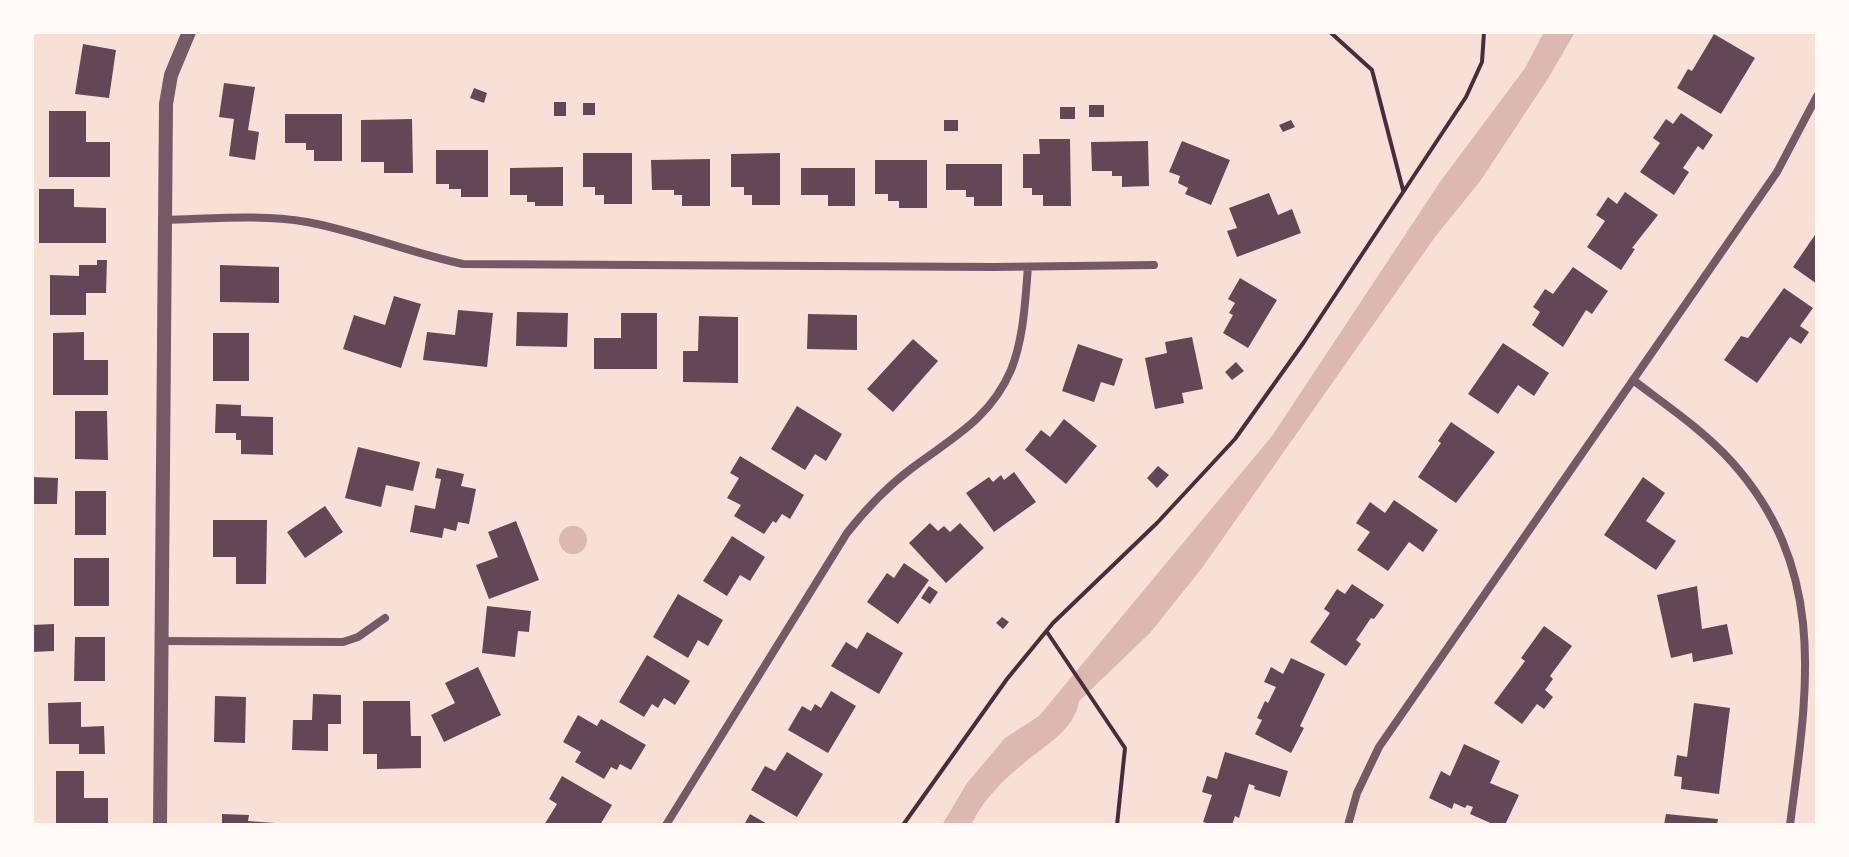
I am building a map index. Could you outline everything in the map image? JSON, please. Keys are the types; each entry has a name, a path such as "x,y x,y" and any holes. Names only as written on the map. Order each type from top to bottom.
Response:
{"street":[{"path":"160,825 166,104 171,75 189,32"},
{"path":"1348,825 1357,793 1379,747 1777,172 1817,96"},
{"path":"164,220 275,219 306,222 372,237 463,264 1154,265"},
{"path":"666,825 847,533 864,512 910,469 968,429 995,398 1010,370 1022,333 1028,267"},
{"path":"1633,380 1701,432 1731,461 1757,493 1779,532 1800,598 1807,653 1806,703 1790,825"},
{"path":"161,641 343,642 358,637 385,618"}],"path":[{"path":"1330,32 1372,70 1403,190"},
{"path":"903,825 1007,679 1046,631 1157,523 1235,439 1304,342 1466,97 1482,62 1484,32"},
{"path":"1046,631 1125,748 1117,825"}],"shaded area":[{"path":"1544,32 1575,32 1481,180 1435,237 1202,568 1150,633 1079,701 1072,721 1065,729 1000,785 981,807 971,825 942,825 967,783 1005,738 1039,716 1272,436 1440,182 1525,68"},
{"path":"573,526 583,530 587,540 583,550 573,554 563,550 559,540 563,530"}],"building":[{"path":"1714,34 1755,58 1721,114 1677,88 1688,69 1692,71"},
{"path":"83,44 116,50 109,98 75,94"},
{"path":"224,83 255,87 248,130 259,132 255,160 229,156 234,119 219,117"},
{"path":"474,88 487,93 484,103 470,98"},
{"path":"554,102 566,102 566,116 554,116"},
{"path":"583,103 595,103 595,115 583,115"},
{"path":"1089,105 1104,105 1104,117 1089,117"},
{"path":"1060,107 1075,107 1075,119 1060,119"},
{"path":"49,111 86,111 86,142 110,142 110,177 49,177"},
{"path":"1681,113 1713,135 1703,150 1698,146 1683,168 1689,172 1674,195 1640,172 1660,143 1653,138 1666,119 1673,124"},
{"path":"285,114 342,114 342,161 314,161 314,150 306,150 306,143 285,143"},
{"path":"412,119 413,173 384,173 384,162 361,162 361,120"},
{"path":"944,120 958,120 958,131 944,131"},
{"path":"1291,120 1295,127 1283,132 1279,125"},
{"path":"1039,139 1070,139 1071,206 1043,206 1043,195 1032,195 1032,188 1023,188 1023,154 1040,154"},
{"path":"1148,141 1149,186 1122,187 1122,176 1112,176 1112,171 1092,171 1091,142"},
{"path":"1182,141 1230,160 1211,205 1185,194 1188,188 1178,183 1180,176 1169,172"},
{"path":"436,150 488,150 488,197 461,197 461,189 449,189 449,184 436,184"},
{"path":"583,153 632,153 632,204 604,204 604,195 595,195 595,187 583,187"},
{"path":"780,153 780,205 752,205 752,195 744,195 744,187 731,187 731,154"},
{"path":"710,159 710,206 682,206 682,195 674,195 674,190 652,190 651,160"},
{"path":"875,160 927,160 927,208 899,208 899,201 888,201 888,194 875,194"},
{"path":"946,164 1002,164 1002,206 974,206 974,197 966,197 966,190 946,190"},
{"path":"563,167 563,206 535,206 535,202 527,202 527,195 510,195 510,168"},
{"path":"801,168 855,168 855,206 828,206 828,195 801,195"},
{"path":"39,189 74,189 74,207 106,208 106,243 39,243"},
{"path":"1625,192 1658,215 1632,248 1635,249 1621,270 1587,247 1605,221 1596,215 1608,197 1617,204"},
{"path":"1269,193 1278,215 1292,209 1301,233 1237,257 1227,231 1237,228 1229,208"},
{"path":"1817,232 1817,284 1793,267"},
{"path":"97,260 107,260 106,293 86,293 86,315 50,315 50,275 79,276 79,265 97,265"},
{"path":"220,265 279,267 279,303 220,302"},
{"path":"1573,267 1608,291 1592,314 1586,310 1563,347 1532,325 1540,312 1533,307 1545,289 1553,294"},
{"path":"1240,278 1277,300 1248,348 1223,333 1233,315 1229,313 1235,303 1228,299"},
{"path":"1784,288 1813,308 1800,326 1809,332 1801,344 1790,337 1757,383 1724,360 1741,336 1748,338"},
{"path":"394,296 421,304 401,368 343,349 354,315 385,325"},
{"path":"458,310 493,313 487,367 423,360 427,332 455,335"},
{"path":"517,312 568,313 567,347 516,346"},
{"path":"621,313 657,313 657,369 594,369 594,338 621,338"},
{"path":"808,314 857,315 857,350 807,349"},
{"path":"699,316 738,317 738,383 683,382 683,351 698,351"},
{"path":"84,332 84,360 108,360 108,395 53,395 53,333"},
{"path":"213,333 249,333 249,381 213,381"},
{"path":"1192,337 1203,389 1182,393 1184,403 1155,409 1145,358 1167,353 1165,342"},
{"path":"913,339 938,361 893,412 867,389"},
{"path":"1503,343 1549,373 1534,396 1518,385 1498,414 1468,394"},
{"path":"1078,344 1123,359 1114,386 1101,382 1094,402 1062,391"},
{"path":"1236,362 1244,371 1232,380 1225,372"},
{"path":"216,404 241,405 241,416 273,417 273,455 241,454 241,440 236,440 236,433 215,433"},
{"path":"797,406 842,434 826,461 815,454 805,470 771,449"},
{"path":"75,411 107,411 108,460 75,459"},
{"path":"1064,419 1097,446 1066,484 1025,450 1041,430 1050,437"},
{"path":"1451,422 1495,452 1456,503 1418,477"},
{"path":"358,447 420,462 413,491 386,485 381,507 345,498"},
{"path":"740,456 804,495 790,519 782,514 764,534 734,516 741,505 727,498 739,478 730,473"},
{"path":"1158,466 1169,475 1157,488 1147,478"},
{"path":"437,468 464,474 461,486 476,489 469,524 458,522 456,531 444,528 442,538 410,532 415,505 435,509 441,479 435,478"},
{"path":"1014,472 1036,502 994,532 966,493 989,477 993,482 1001,475 1004,480"},
{"path":"32,477 58,478 57,504 32,504"},
{"path":"1643,477 1665,493 1646,521 1676,541 1656,570 1604,535"},
{"path":"75,491 106,491 106,535 75,535"},
{"path":"1394,500 1438,530 1423,552 1409,542 1388,571 1357,550 1370,532 1356,523 1370,502 1385,513"},
{"path":"325,506 343,532 305,558 287,532"},
{"path":"213,520 267,520 266,584 236,584 236,557 213,557"},
{"path":"516,521 539,580 489,599 476,565 498,557 488,532"},
{"path":"930,523 938,531 944,526 950,532 960,523 984,548 946,583 909,543"},
{"path":"732,536 765,557 750,581 740,575 727,596 703,581"},
{"path":"74,558 109,558 109,606 74,606"},
{"path":"904,563 929,580 898,624 867,602 887,573 894,578"},
{"path":"1352,584 1384,605 1356,640 1361,644 1346,666 1310,642 1330,613 1324,609 1337,589 1345,594"},
{"path":"929,586 938,592 930,604 921,598"},
{"path":"1697,586 1702,629 1727,624 1733,654 1693,662 1692,653 1671,658 1657,595"},
{"path":"678,594 723,620 708,646 698,640 688,658 653,637"},
{"path":"487,606 531,611 529,632 518,631 515,657 482,653"},
{"path":"1002,617 1009,622 1003,629 996,623"},
{"path":"54,624 54,651 32,652 32,625"},
{"path":"1544,626 1572,646 1550,676 1553,679 1545,690 1553,697 1544,709 1537,704 1522,724 1494,703 1525,661 1521,658"},
{"path":"867,632 903,653 879,694 831,666 846,642 857,649"},
{"path":"75,637 105,637 105,681 74,681"},
{"path":"647,655 690,681 675,705 664,698 658,708 652,704 644,717 619,702"},
{"path":"1291,658 1325,674 1300,726 1304,728 1291,753 1255,734 1262,720 1257,718 1276,687 1264,682 1271,667 1283,674"},
{"path":"478,667 501,715 444,742 431,715 455,703 445,683"},
{"path":"831,691 856,706 828,753 788,730 802,706 811,711 815,704 821,708"},
{"path":"313,694 341,695 341,724 328,724 328,751 292,750 293,720 312,720"},
{"path":"215,696 246,697 245,743 214,742"},
{"path":"363,701 410,701 411,736 421,736 421,768 377,769 377,754 363,754"},
{"path":"81,702 81,727 104,726 105,754 79,754 79,744 49,744 48,703"},
{"path":"1694,703 1730,708 1719,794 1681,789 1682,777 1674,776 1677,755 1687,757"},
{"path":"578,715 597,726 601,719 646,745 631,770 620,764 617,770 611,767 604,779 575,762 581,752 563,742"},
{"path":"1464,744 1500,761 1490,783 1519,795 1505,825 1495,825 1470,814 1473,807 1467,805 1465,808 1454,803 1452,809 1429,798 1441,771 1450,776"},
{"path":"787,752 823,774 797,817 751,790 765,766 775,771"},
{"path":"1225,752 1288,771 1280,797 1254,789 1255,786 1249,784 1239,818 1235,816 1232,825 1213,825 1203,822 1212,795 1202,792 1207,776 1217,779"},
{"path":"56,771 84,771 84,798 108,798 108,825 56,825"},
{"path":"562,776 612,805 600,825 544,825 557,804 549,799"},
{"path":"222,814 249,815 248,821 275,825 222,825"},
{"path":"750,814 769,825 744,825"},
{"path":"1666,814 1718,819 1717,825 1664,825"}]}
